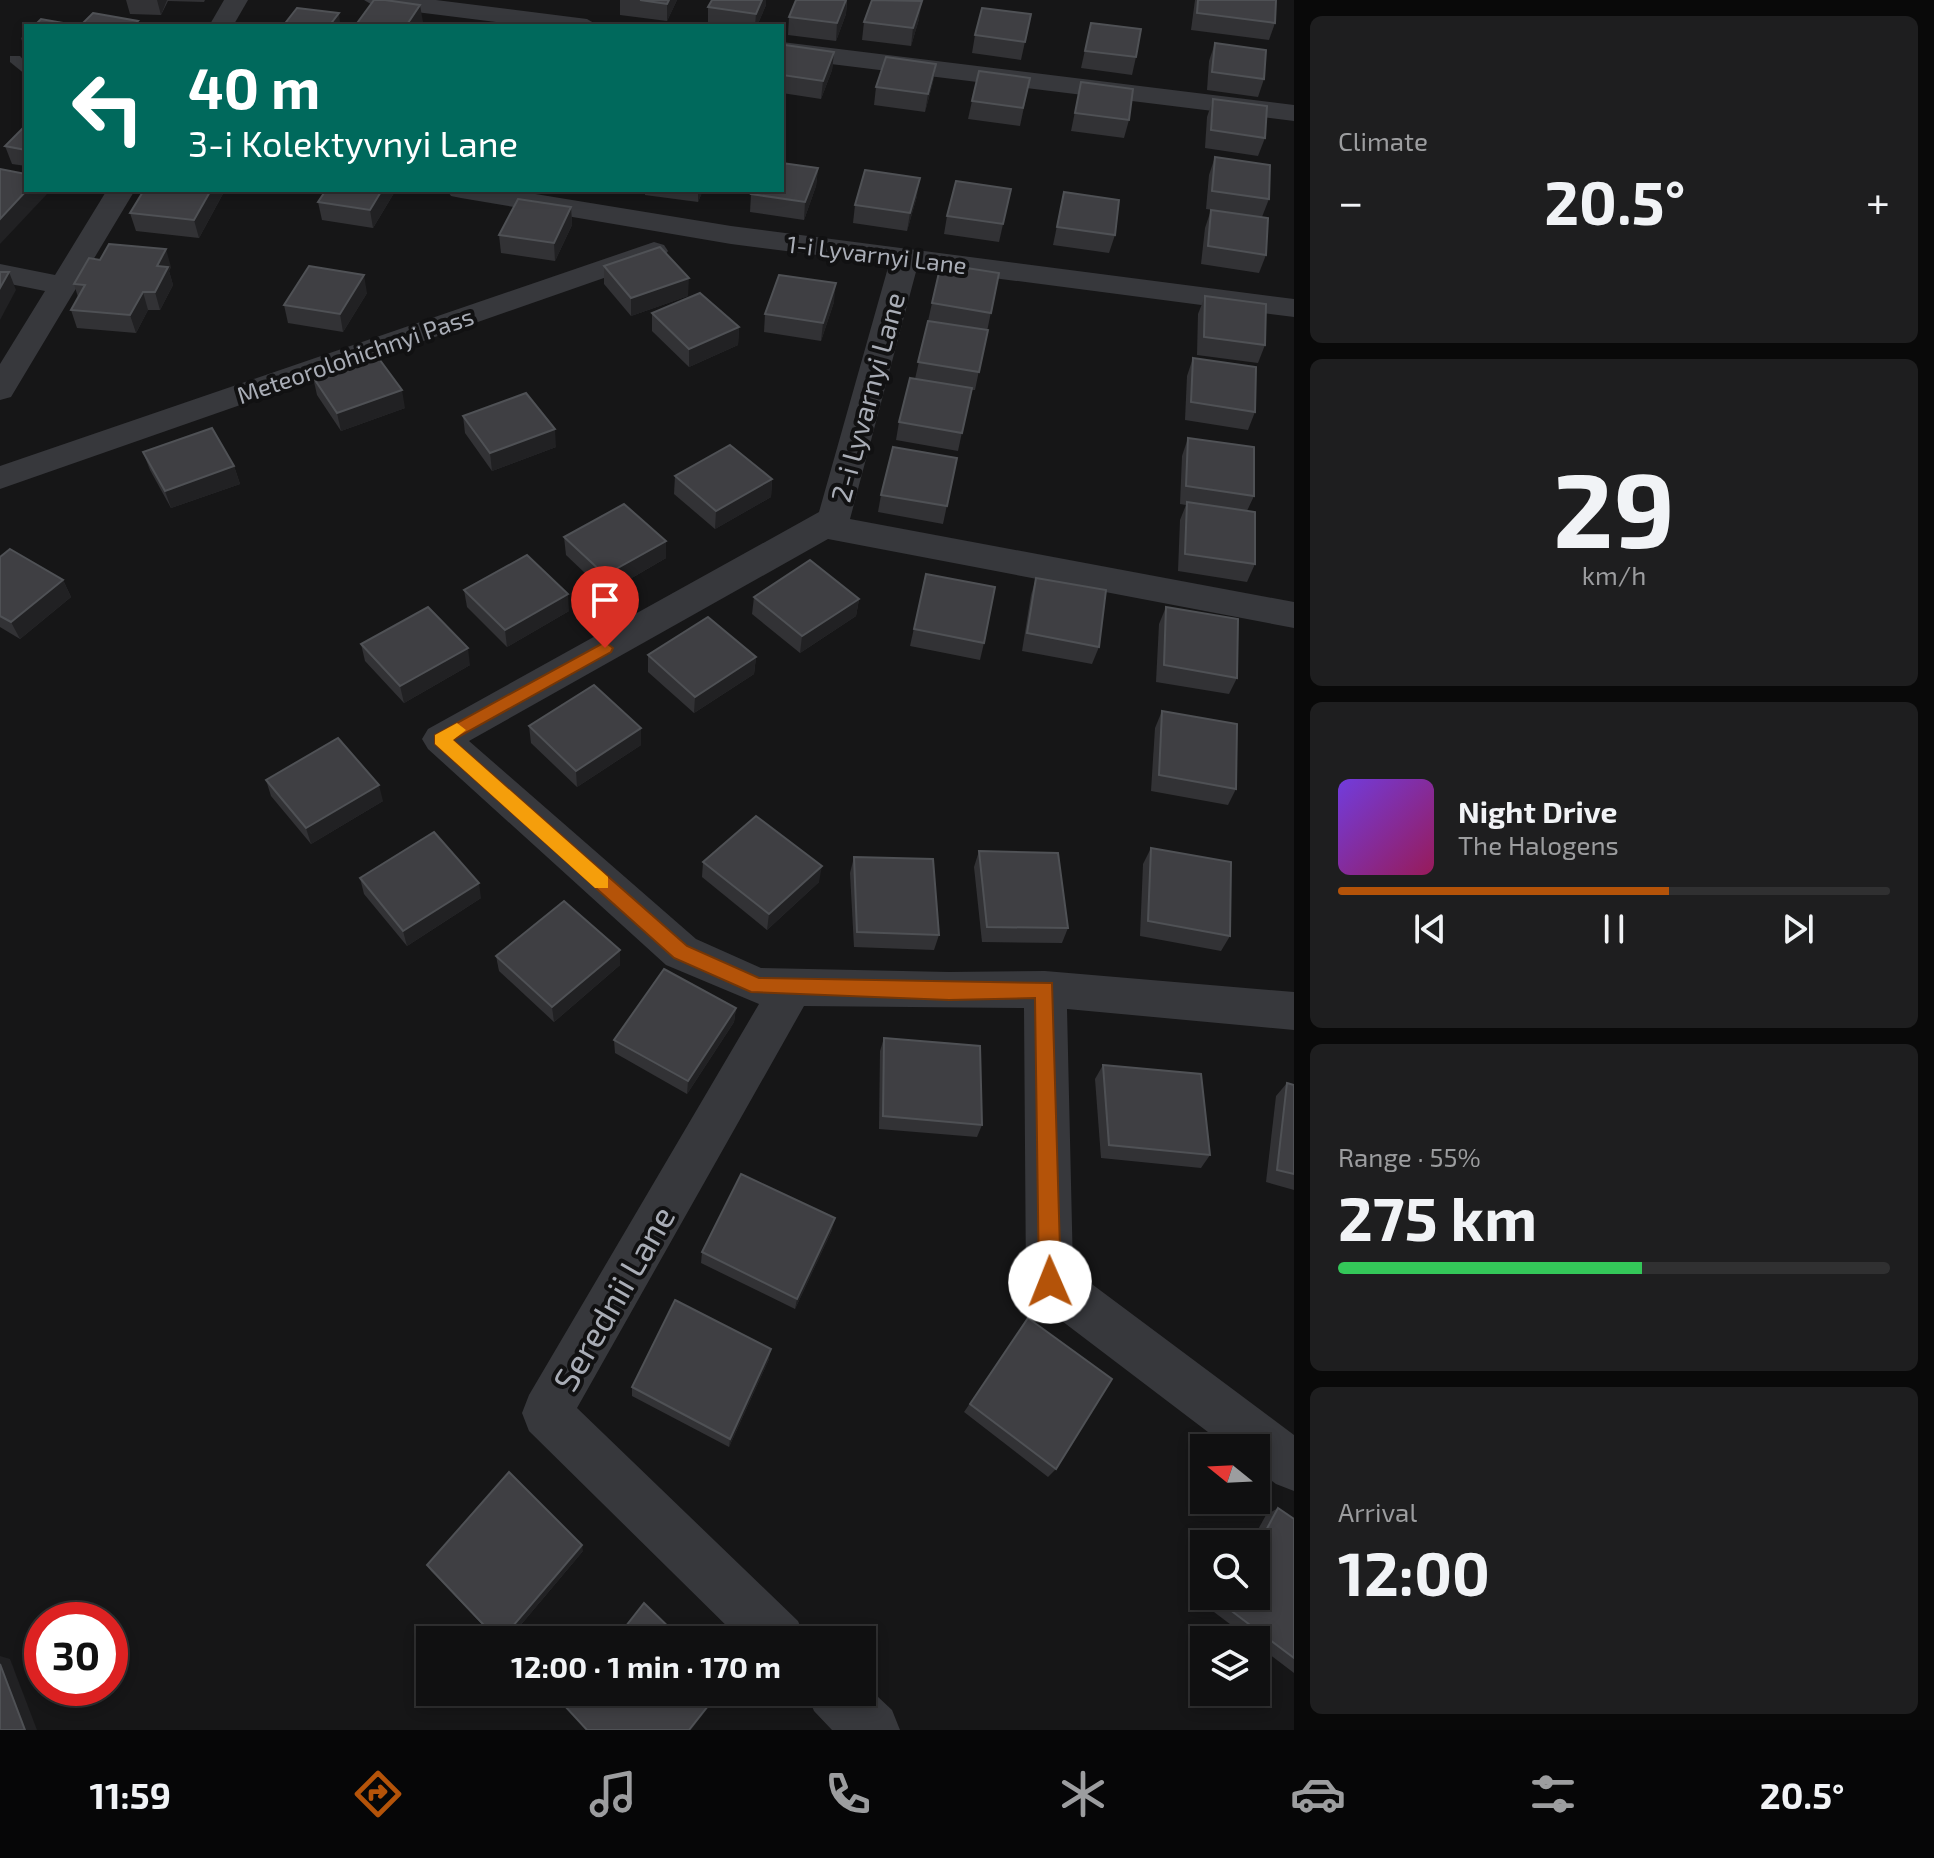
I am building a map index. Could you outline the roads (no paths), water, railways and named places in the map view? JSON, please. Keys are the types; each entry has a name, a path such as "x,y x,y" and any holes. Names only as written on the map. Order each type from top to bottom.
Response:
{"street":[{"path":"222,24 236,0"},
{"path":"376,0 566,24"},
{"path":"784,50 1294,113"},
{"path":"0,390 120,192"},
{"name":"1-i Lyvarnyi Lane","path":"477,192 710,232 1294,308"},
{"name":"Meteorolohichnyi Pass","path":"0,478 710,232"},
{"name":"2-i Lyvarnyi Lane","path":"793,985 758,986 681,952 441,739 824,526 834,517 905,258"},
{"path":"0,273 62,286"},
{"path":"824,526 1294,615"},
{"path":"793,985 949,991 1045,989 1294,1011"},
{"name":"Serednii Lane","path":"765,1626 547,1413 793,985"},
{"path":"1045,989 1050,1282 1294,1466"},
{"path":"847,1706 872,1730"}],"lane":[{"path":"15,59 24,69"}]}
